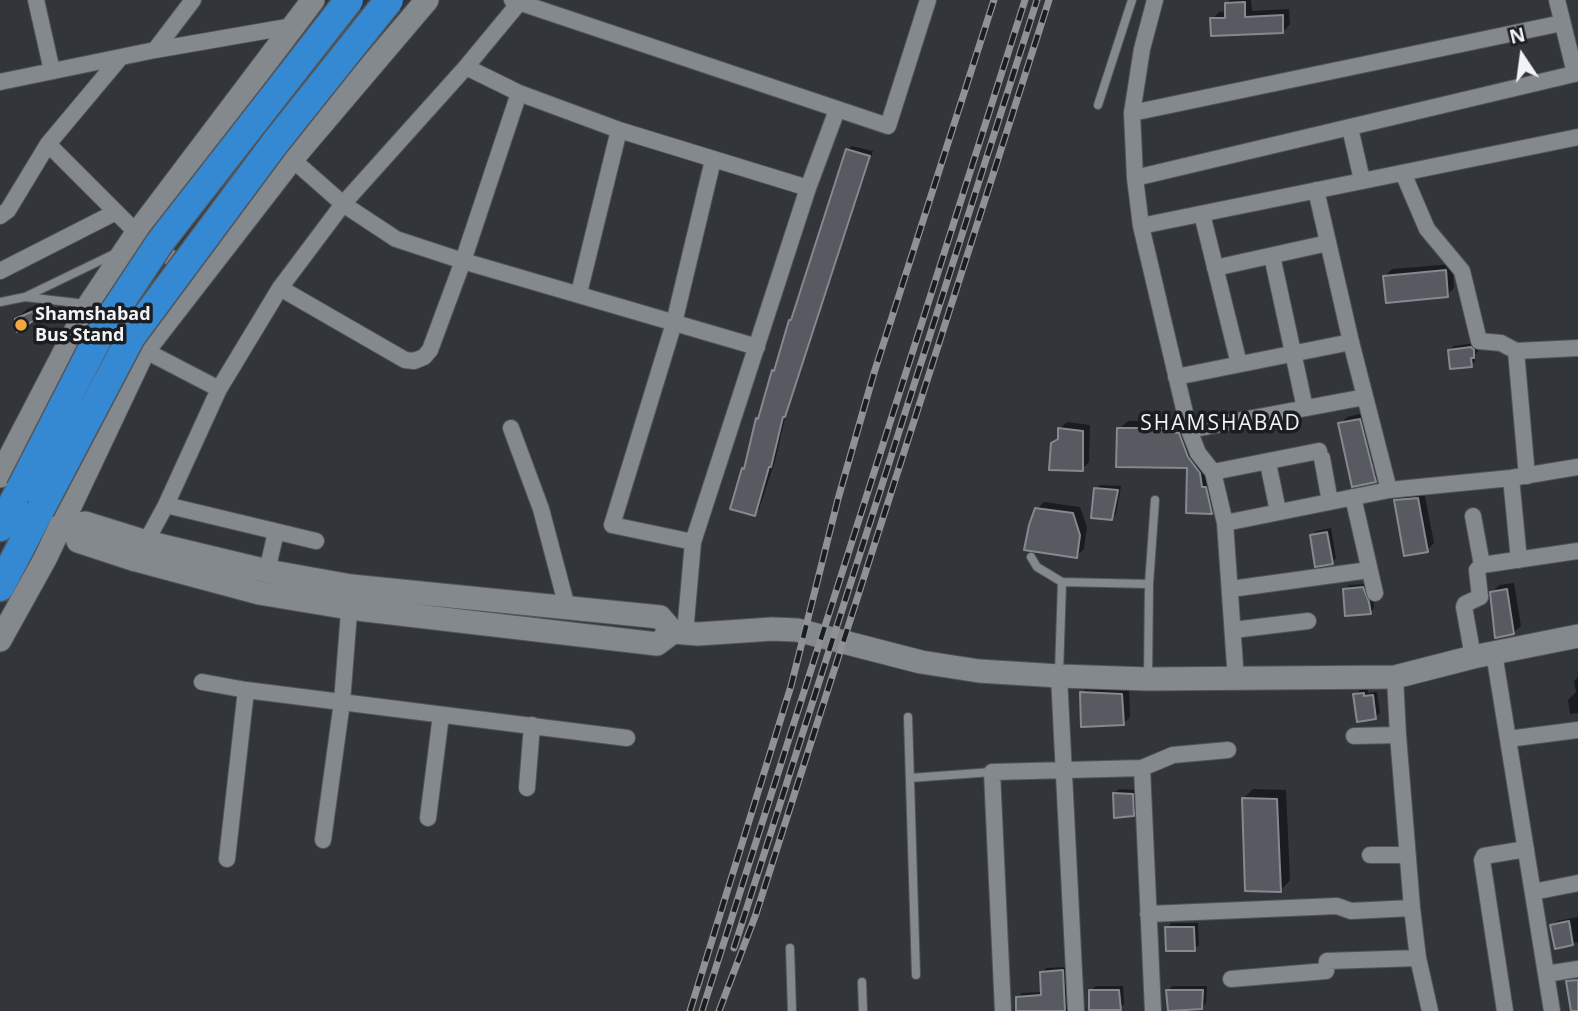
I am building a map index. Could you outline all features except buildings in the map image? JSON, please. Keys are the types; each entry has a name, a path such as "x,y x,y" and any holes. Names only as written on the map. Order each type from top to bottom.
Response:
{"highway":[{"path":"0,527 102,330 161,241 349,0"},
{"path":"0,587 131,337 275,143 389,0"}],"main road":[{"path":"0,476 89,305 133,240 313,0"},
{"path":"0,640 45,559 68,525 144,350 292,159 427,0"},
{"path":"68,525 85,523 141,551 259,593 567,607 660,617 679,633"},
{"path":"141,551 267,571 350,597 657,644 679,633 797,630 921,662 979,671 1059,676 1236,680 1395,677 1578,636"}],"street":[{"path":"36,0 52,71"},
{"path":"155,50 193,0"},
{"path":"141,551 166,505 219,389 280,288 343,204 466,67 515,2 888,126 928,0"},
{"path":"1155,0 1142,49 1132,113 1135,178 1141,226 1189,430 1198,453 1213,472 1225,523 1236,680"},
{"path":"1135,178 1576,73 1557,0"},
{"path":"1132,113 1562,23"},
{"path":"0,82 155,50 293,26"},
{"path":"0,216 8,210 48,144 120,58"},
{"path":"466,67 519,93 619,130 808,188"},
{"path":"280,288 405,360 424,358 430,350 463,261 519,93"},
{"path":"679,633 693,542 808,188 837,110"},
{"path":"1350,128 1362,180"},
{"path":"579,293 619,130"},
{"path":"1141,226 1578,138"},
{"path":"48,144 116,212 133,240 199,278"},
{"path":"292,159 343,204 396,239 757,347"},
{"path":"693,542 612,525 674,323 713,160"},
{"path":"1403,173 1427,229 1462,271 1479,341 1501,343 1516,351 1578,348"},
{"path":"1316,190 1350,342 1390,490"},
{"path":"0,271 116,212"},
{"path":"1202,214 1239,364"},
{"path":"1215,268 1328,243"},
{"path":"1272,256 1306,408"},
{"path":"1176,377 1350,342"},
{"path":"144,350 219,389"},
{"path":"1516,351 1519,561"},
{"path":"1189,430 1365,397"},
{"path":"510,428 541,509 567,607"},
{"path":"1213,472 1320,454 1330,502"},
{"path":"1225,523 1390,490 1519,477 1578,467"},
{"path":"1269,468 1278,511"},
{"path":"1353,497 1374,593"},
{"path":"166,505 316,541"},
{"path":"1474,516 1482,565"},
{"path":"267,571 276,533"},
{"path":"1552,1011 1508,739 1484,655 1464,607 1480,597 1477,570 1482,565 1578,551"},
{"path":"1231,589 1369,570"},
{"path":"324,841 342,702 350,597"},
{"path":"1233,630 1308,621"},
{"path":"1059,676 1076,1011"},
{"path":"1395,677 1412,908 1418,958 1430,1011"},
{"path":"202,682 246,690 627,738"},
{"path":"228,859 246,690"},
{"path":"428,818 440,715"},
{"path":"527,788 532,725"},
{"path":"1508,739 1578,730"},
{"path":"1354,736 1398,736"},
{"path":"1003,1011 992,772 1142,768 1173,755 1228,750"},
{"path":"1142,768 1153,1011"},
{"path":"1505,1011 1482,860 1484,856 1526,849"},
{"path":"1370,855 1407,855"},
{"path":"1533,892 1578,883"},
{"path":"1147,915 1336,905 1351,911 1412,908"},
{"path":"1231,979 1326,971 1326,961 1418,958"},
{"path":"1546,974 1578,969"}],"lane":[{"path":"1098,105 1132,0"},
{"path":"0,302 24,297 133,240"},
{"path":"24,297 89,305"},
{"path":"1148,678 1149,583 1155,500"},
{"path":"1031,557 1037,568 1062,582 1149,583"},
{"path":"1059,676 1062,582"},
{"path":"908,717 916,975"},
{"path":"910,778 992,772"},
{"path":"790,948 792,1011"},
{"path":"862,982 863,1011"}],"railway":[{"path":"690,1011 791,686 838,499 874,373 994,0"},
{"path":"702,1011 1025,0"},
{"path":"734,948 1037,0"},
{"path":"719,1011 756,914 1049,0"}],"place":[{"name":"Shamshabad Bus Stand","path":"21,325"}],"district":[{"name":"SHAMSHABAD","path":"1221,424"}]}
